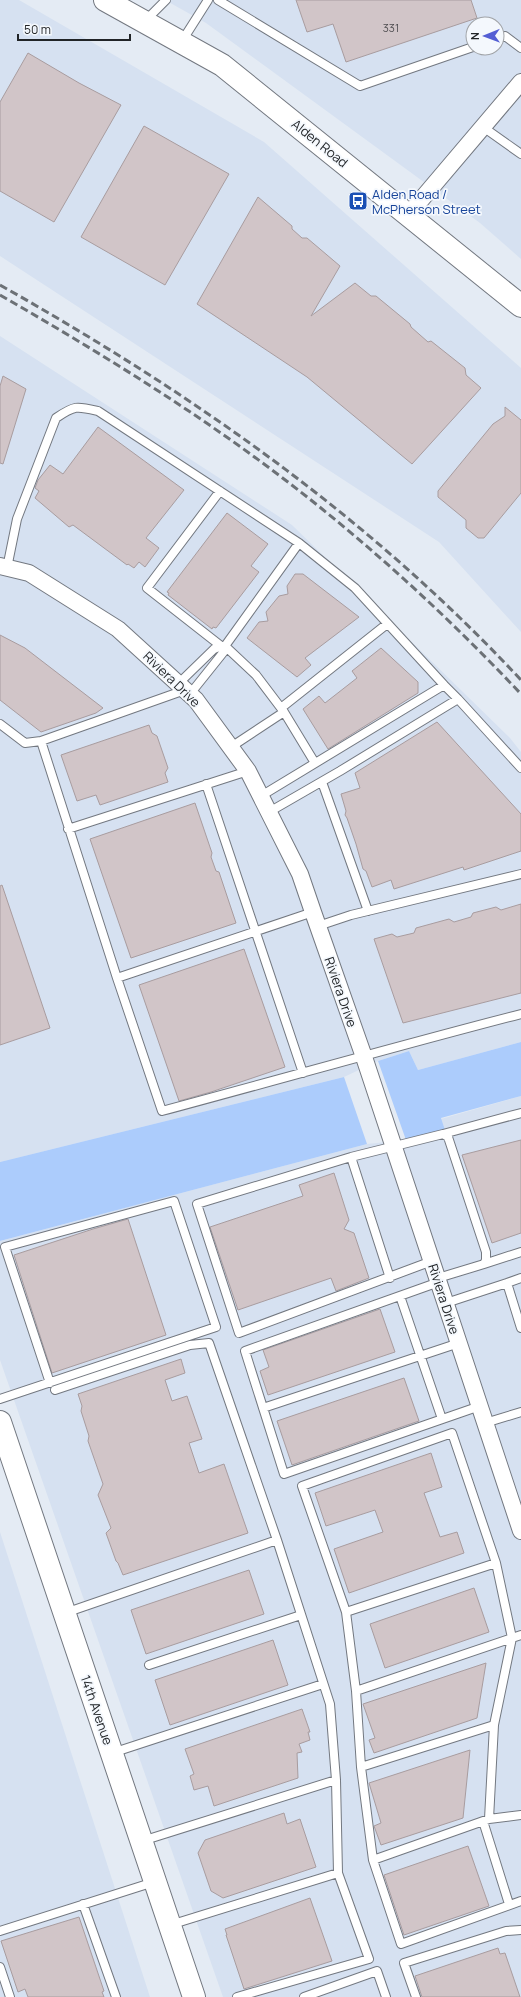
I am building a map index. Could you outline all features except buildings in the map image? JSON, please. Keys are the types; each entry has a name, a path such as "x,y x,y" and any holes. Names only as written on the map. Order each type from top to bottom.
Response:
{"main road":[{"name":"Alden Road","path":"105,0 222,65 409,214 521,306"},
{"name":"14th Avenue","path":"0,1422 194,1997"}],"street":[{"path":"409,214 521,82"},
{"name":"Riviera Drive","path":"3,567 29,573 118,629 185,689 248,770 300,874 364,1057 521,1531"}],"lane":[{"path":"145,22 166,0"},
{"path":"181,42 208,0"},
{"path":"218,0 360,86 465,50"},
{"path":"505,36 521,48"},
{"path":"483,127 521,154"},
{"path":"3,567 17,519 56,418 68,409 79,406 98,411 299,543 355,588 521,768"},
{"path":"220,491 147,588 224,647 256,675 283,710 315,763"},
{"path":"0,724 25,743 41,741 185,689 224,654 224,647 299,543"},
{"path":"231,747 283,710 387,624"},
{"path":"185,689 214,649 224,647"},
{"path":"261,796 444,685"},
{"path":"269,812 322,782 458,699"},
{"path":"41,741 68,830 162,1111 364,1057 410,1042 521,1014"},
{"path":"68,830 248,770"},
{"path":"322,782 368,911"},
{"path":"206,784 303,1073"},
{"path":"117,978 256,931 316,919 368,911 521,874"},
{"path":"432,1261 390,1278 239,1333 197,1204 351,1157 521,1113"},
{"path":"443,1134 448,1137 486,1252 486,1260 484,1264"},
{"path":"351,1157 390,1278"},
{"path":"0,1399 50,1383 216,1327 174,1201 5,1247 50,1383"},
{"path":"480,1406 284,1474 245,1352 400,1296 438,1280 521,1252"},
{"path":"446,1303 521,1278"},
{"path":"507,1283 521,1328"},
{"path":"400,1296 442,1419"},
{"path":"55,1390 190,1345 209,1343 277,1540 330,1704 336,1780 338,1873 369,1960 237,1997"},
{"path":"263,1408 459,1343"},
{"path":"485,1423 521,1412"},
{"path":"509,1904 486,1820 494,1725 512,1638 496,1563 452,1433 302,1486 346,1612 356,1691 361,1768 373,1860 401,1944 509,1904 521,1901"},
{"path":"64,1613 277,1540"},
{"path":"346,1612 496,1563"},
{"path":"148,1665 301,1615"},
{"path":"356,1691 521,1635"},
{"path":"112,1753 323,1684"},
{"path":"361,1768 494,1725"},
{"path":"141,1842 336,1780"},
{"path":"373,1860 486,1820 521,1815"},
{"path":"170,1925 338,1873"},
{"path":"0,1931 155,1881"},
{"path":"83,1904 116,1997"},
{"path":"416,1997 404,1963 506,1931 521,1930"},
{"path":"0,1967 10,1997"},
{"path":"304,1997 377,1971 386,1997"}],"shaded area":[{"path":"0,0 19,0 264,142 521,368 521,632 439,542 0,256"},
{"path":"165,0 521,0 521,259 480,223 206,23"},
{"path":"0,336 292,525 510,738 521,752 521,1042 418,1070 409,1051 378,1061 344,1077 0,1162"},
{"path":"521,1042 521,1096 441,1118 445,1130 406,1140 378,1061 409,1051 418,1070"},
{"path":"344,1077 367,1144 0,1241 0,1162"},
{"path":"521,1096 521,1997 223,1997 0,1360 0,1241 367,1144 406,1140 445,1130 441,1119"},
{"path":"0,1532 150,1997 0,1997"}],"railway":[{"path":"0,285 72,327 141,370 210,415 276,462 340,512 403,565 463,621 521,680"},
{"path":"0,295 64,332 157,390 249,453 285,480 391,567 490,661 521,694"}],"place":[{"name":"Alden Road / McPherson Street","path":"358,201"}]}
